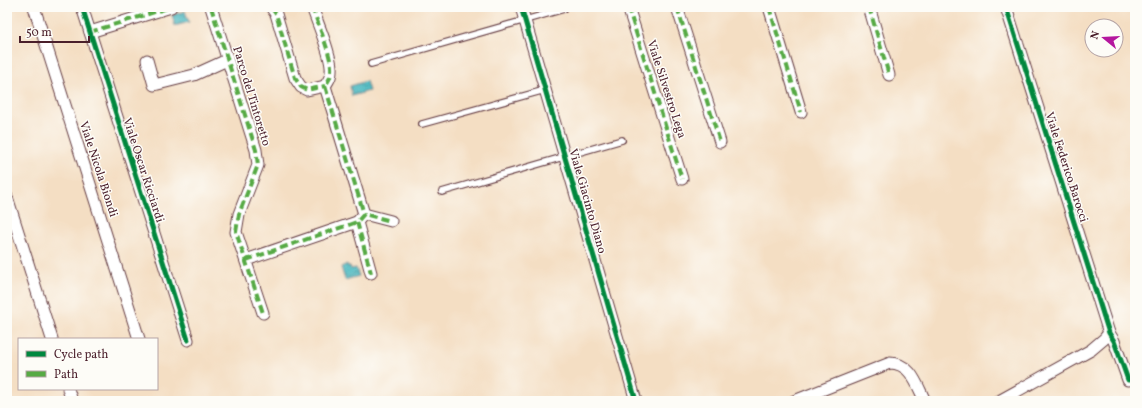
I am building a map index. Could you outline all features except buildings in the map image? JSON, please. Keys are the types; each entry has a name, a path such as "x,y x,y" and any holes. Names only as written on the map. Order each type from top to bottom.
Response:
{"street":[{"name":"Viale Nicola Biondi","path":"34,7 139,338"},
{"name":"Viale Oscar Ricciardi","path":"82,7 188,340"},
{"path":"90,32 171,7"},
{"name":"Parco del Tintoretto","path":"211,7 256,150 258,165 238,214 236,232 263,313"},
{"path":"271,7 276,14 295,78 301,87 308,90 325,86 330,80 331,72 331,62 312,7"},
{"name":"Viale Giacinto Diano","path":"521,7 636,401"},
{"name":"Viale Silvestro Lega","path":"628,7 682,179"},
{"path":"677,7 720,142"},
{"path":"768,7 801,112"},
{"path":"868,7 889,75"},
{"name":"Viale Federico Barocci","path":"1006,7 1109,333 1114,341 1128,380 1135,379"},
{"path":"147,60 154,85 194,75 228,60"},
{"path":"325,86 360,218 371,273"},
{"path":"7,198 52,338"},
{"path":"246,260 360,218 390,221"},
{"path":"999,401 1091,350 1109,333"},
{"path":"794,401 890,363 900,364 912,374 926,401"},
{"path":"68,390 72,401"}],"lane":[{"path":"370,64 564,9"},
{"path":"422,124 545,90"},
{"path":"442,192 622,140"}],"water":[{"path":"185,11 189,22 175,26 172,15"},
{"path":"366,81 369,91 352,96 350,86"},
{"path":"347,264 351,269 356,268 359,276 345,280 341,267"}],"marked path":[{"path":"90,32 171,7"},
{"path":"211,7 256,150 258,165 239,214 236,232 263,313"},
{"path":"271,7 276,14 295,78 301,87 307,90 325,86"},
{"path":"312,7 330,58 331,72 325,86 364,214"},
{"path":"628,7 682,179"},
{"path":"677,7 720,142"},
{"path":"769,7 801,112"},
{"path":"869,7 889,75"},
{"path":"246,260 357,222 364,214 391,221"},
{"path":"357,222 371,273"}],"cycle path":[{"path":"82,7 188,340"},
{"path":"521,7 636,401"},
{"path":"1006,7 1109,333 1114,341 1128,380 1135,379"}]}
